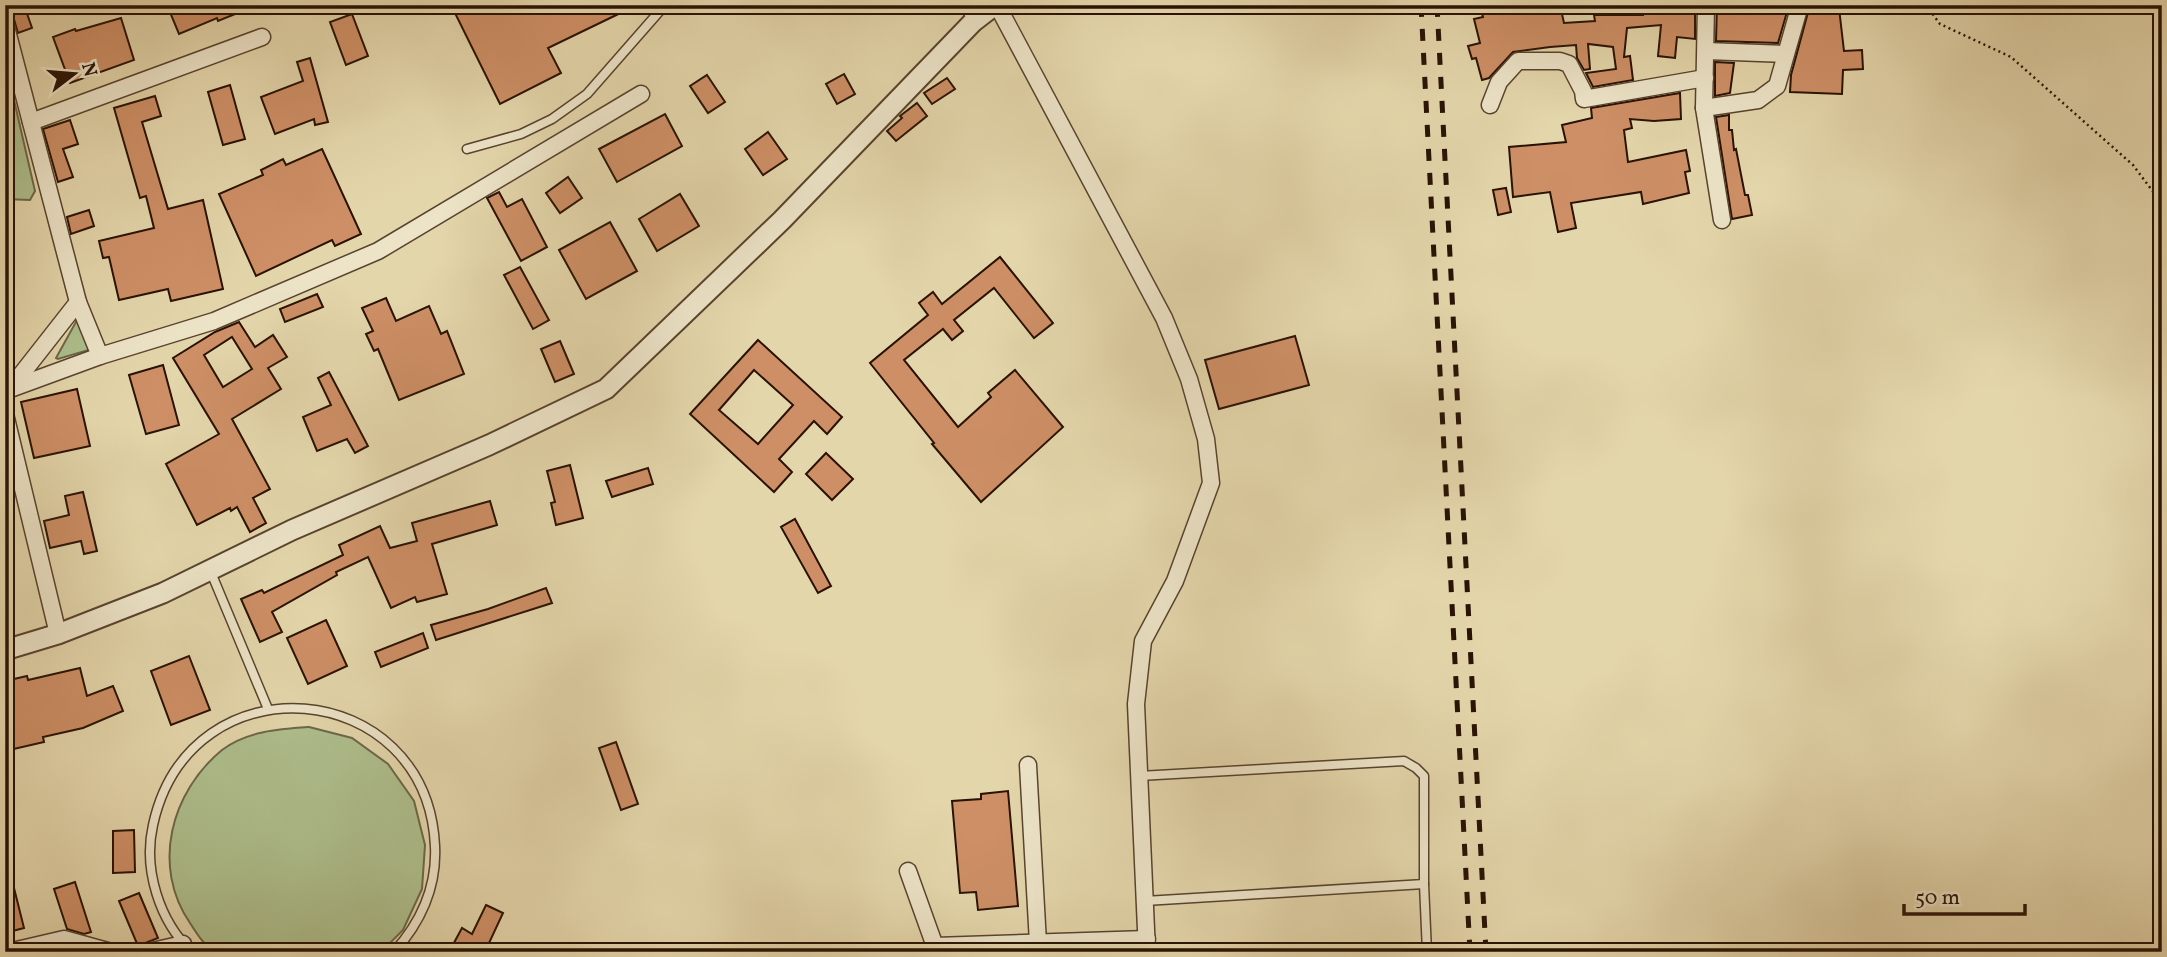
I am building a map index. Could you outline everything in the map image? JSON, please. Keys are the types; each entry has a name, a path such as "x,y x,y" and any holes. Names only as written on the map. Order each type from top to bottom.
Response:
{"street":[{"path":"5,650 58,634 163,593 292,530 489,445 606,389 782,220 968,13 996,5 1164,318 1189,379 1206,439 1211,483 1175,581 1143,641 1136,704 1147,946 1038,943 936,949 908,871"},
{"path":"1706,5 1704,108 1722,220"},
{"path":"1704,108 1758,100 1777,86 1800,5"},
{"path":"5,23 78,302 100,356"},
{"path":"30,122 262,37"},
{"path":"1706,51 1785,54"},
{"path":"1490,105 1499,82 1518,61 1560,61 1569,64 1583,91 1584,99 1705,78"},
{"path":"7,390 100,356 214,321 378,251 641,94"},
{"path":"7,390 78,302"},
{"path":"5,414 58,634"},
{"path":"1028,765 1038,943"},
{"path":"8,952 64,939 111,952"},
{"path":"148,952 188,948"}],"lane":[{"path":"467,149 521,134 552,119 587,94 666,5"},
{"path":"210,570 268,709"},
{"path":"188,948 163,912 152,876 150,838 158,802 175,768 201,740 232,720 268,709 305,707 342,716 375,733 403,758 423,790 434,826 436,864 428,901 411,934 394,952"},
{"path":"1139,776 1404,761 1416,768 1424,776 1427,952"},
{"path":"1145,901 1424,884"}],"path":[{"path":"1926,5 1940,24 2011,57 2133,165 2157,197 2162,210"}],"green space":[{"path":"5,61 35,191 30,200 5,199"},
{"path":"77,320 92,349 56,358"},
{"path":"309,727 352,738 388,764 414,801 425,845 422,889 403,930 381,952 214,952 190,923 178,901 171,878 172,831 179,808 204,767 222,750 242,739 264,732"}],"building":[{"path":"5,5 24,5 32,28 18,33 13,16 5,13"},
{"path":"167,5 255,5 255,6 179,34"},
{"path":"451,5 637,5 548,48 561,73 500,104"},
{"path":"1480,5 1510,5 1511,11 1560,5 1564,23 1595,21 1594,15 1643,15 1642,7 1695,5 1695,39 1677,37 1675,58 1658,56 1661,25 1627,28 1624,57 1630,56 1633,80 1593,87 1586,73 1616,69 1613,47 1588,44 1590,69 1584,70 1577,58 1576,45 1550,47 1513,52 1489,78 1482,80 1476,58 1472,59 1468,46 1480,43 1474,19 1483,17"},
{"path":"1717,5 1746,5 1772,11 1773,5 1789,5 1778,43 1716,41"},
{"path":"1810,5 1833,5 1839,8 1844,51 1862,50 1863,69 1843,70 1842,94 1790,92 1791,75"},
{"path":"352,14 368,56 346,65 330,22"},
{"path":"121,18 134,60 70,83 53,37"},
{"path":"310,58 328,122 315,125 314,119 275,134 261,97 303,81 297,62"},
{"path":"1715,62 1734,63 1730,93 1715,96"},
{"path":"844,74 855,94 837,104 826,84"},
{"path":"707,75 725,102 708,113 690,86"},
{"path":"947,78 955,89 932,104 924,93"},
{"path":"230,85 245,139 223,145 208,92"},
{"path":"1680,93 1681,119 1630,119 1632,128 1624,130 1628,162 1686,150 1690,171 1685,172 1689,193 1643,204 1641,192 1571,203 1576,228 1558,232 1550,192 1513,197 1509,147 1566,142 1562,125 1592,118 1591,108"},
{"path":"155,96 161,116 142,122 168,209 203,200 223,289 171,301 168,289 119,300 109,257 103,258 99,241 154,228 146,196 140,198 114,108"},
{"path":"917,103 927,116 896,141 887,131"},
{"path":"665,114 682,146 617,182 599,149"},
{"path":"1729,115 1729,130 1732,130 1734,150 1736,149 1752,215 1732,219 1716,117"},
{"path":"70,120 78,144 63,149 73,177 58,182 43,129"},
{"path":"768,132 787,159 763,175 745,149"},
{"path":"322,149 361,234 335,246 332,240 256,276 219,194 263,175 261,170 283,159 286,165"},
{"path":"568,177 582,198 560,213 546,193"},
{"path":"1506,188 1511,212 1498,215 1493,190"},
{"path":"499,192 507,207 522,199 547,247 521,261 487,198"},
{"path":"680,194 699,226 657,251 639,219"},
{"path":"89,210 94,226 71,234 67,217"},
{"path":"610,222 637,271 586,299 559,250"},
{"path":"1000,257 1053,323 1034,338 994,288 954,320 963,331 952,340 943,329 904,360 958,427 991,397 988,393 1015,370 1063,427 981,502 870,363 928,315 919,303 933,292 942,304"},
{"path":"520,267 549,320 533,329 504,275"},
{"path":"317,294 323,307 285,322 280,309"},
{"path":"386,298 396,321 429,306 441,334 447,331 464,374 399,400 378,349 374,351 366,334 373,331 362,308"},
{"path":"239,322 255,347 273,335 287,357 268,368 281,389 232,419 270,489 253,498 266,523 250,532 237,507 197,525 166,464 219,434 173,358 215,332","holes":["232,337 252,369 223,387 204,355"]},
{"path":"1295,336 1309,385 1219,409 1205,360"},
{"path":"758,340 842,417 827,434 814,421 779,459 792,472 774,492 690,414","holes":["754,370 793,405 758,444 719,410"]},
{"path":"560,341 574,374 555,382 541,349"},
{"path":"163,365 179,425 146,434 129,375"},
{"path":"329,372 368,446 355,453 347,439 317,451 303,417 331,405 318,378"},
{"path":"77,389 90,446 34,458 21,402"},
{"path":"826,453 853,479 832,500 806,474"},
{"path":"570,465 583,518 556,525 551,503 555,502 547,471"},
{"path":"648,468 653,484 612,497 606,481"},
{"path":"83,492 97,551 84,554 81,541 50,548 44,521 69,515 65,496"},
{"path":"490,501 497,525 432,544 447,594 417,602 415,597 391,608 368,557 336,572 337,575 272,612 282,632 260,642 241,599 262,590 264,593 343,555 339,545 380,526 390,548 417,541 412,523"},
{"path":"795,519 831,586 818,593 781,527"},
{"path":"546,588 552,603 436,640 431,625 488,609"},
{"path":"326,620 347,666 308,684 287,638"},
{"path":"423,633 428,648 381,667 375,652"},
{"path":"189,656 210,710 171,725 151,671"},
{"path":"80,668 87,696 113,686 123,711 83,728 43,737 44,742 5,751 5,681 27,676 28,680"},
{"path":"616,742 638,804 621,810 599,748"},
{"path":"1008,791 1018,906 978,910 976,892 960,893 952,801 981,799 981,794"},
{"path":"134,830 135,872 113,873 113,831"},
{"path":"5,872 10,872 24,928 5,933"},
{"path":"75,882 91,932 84,934 67,929 54,889"},
{"path":"139,893 158,938 138,946 119,901"},
{"path":"486,905 503,913 489,943 505,952 449,952 462,928 472,934"}],"railway":[{"path":"1421,5 1470,952"},
{"path":"1437,5 1486,952"}]}
